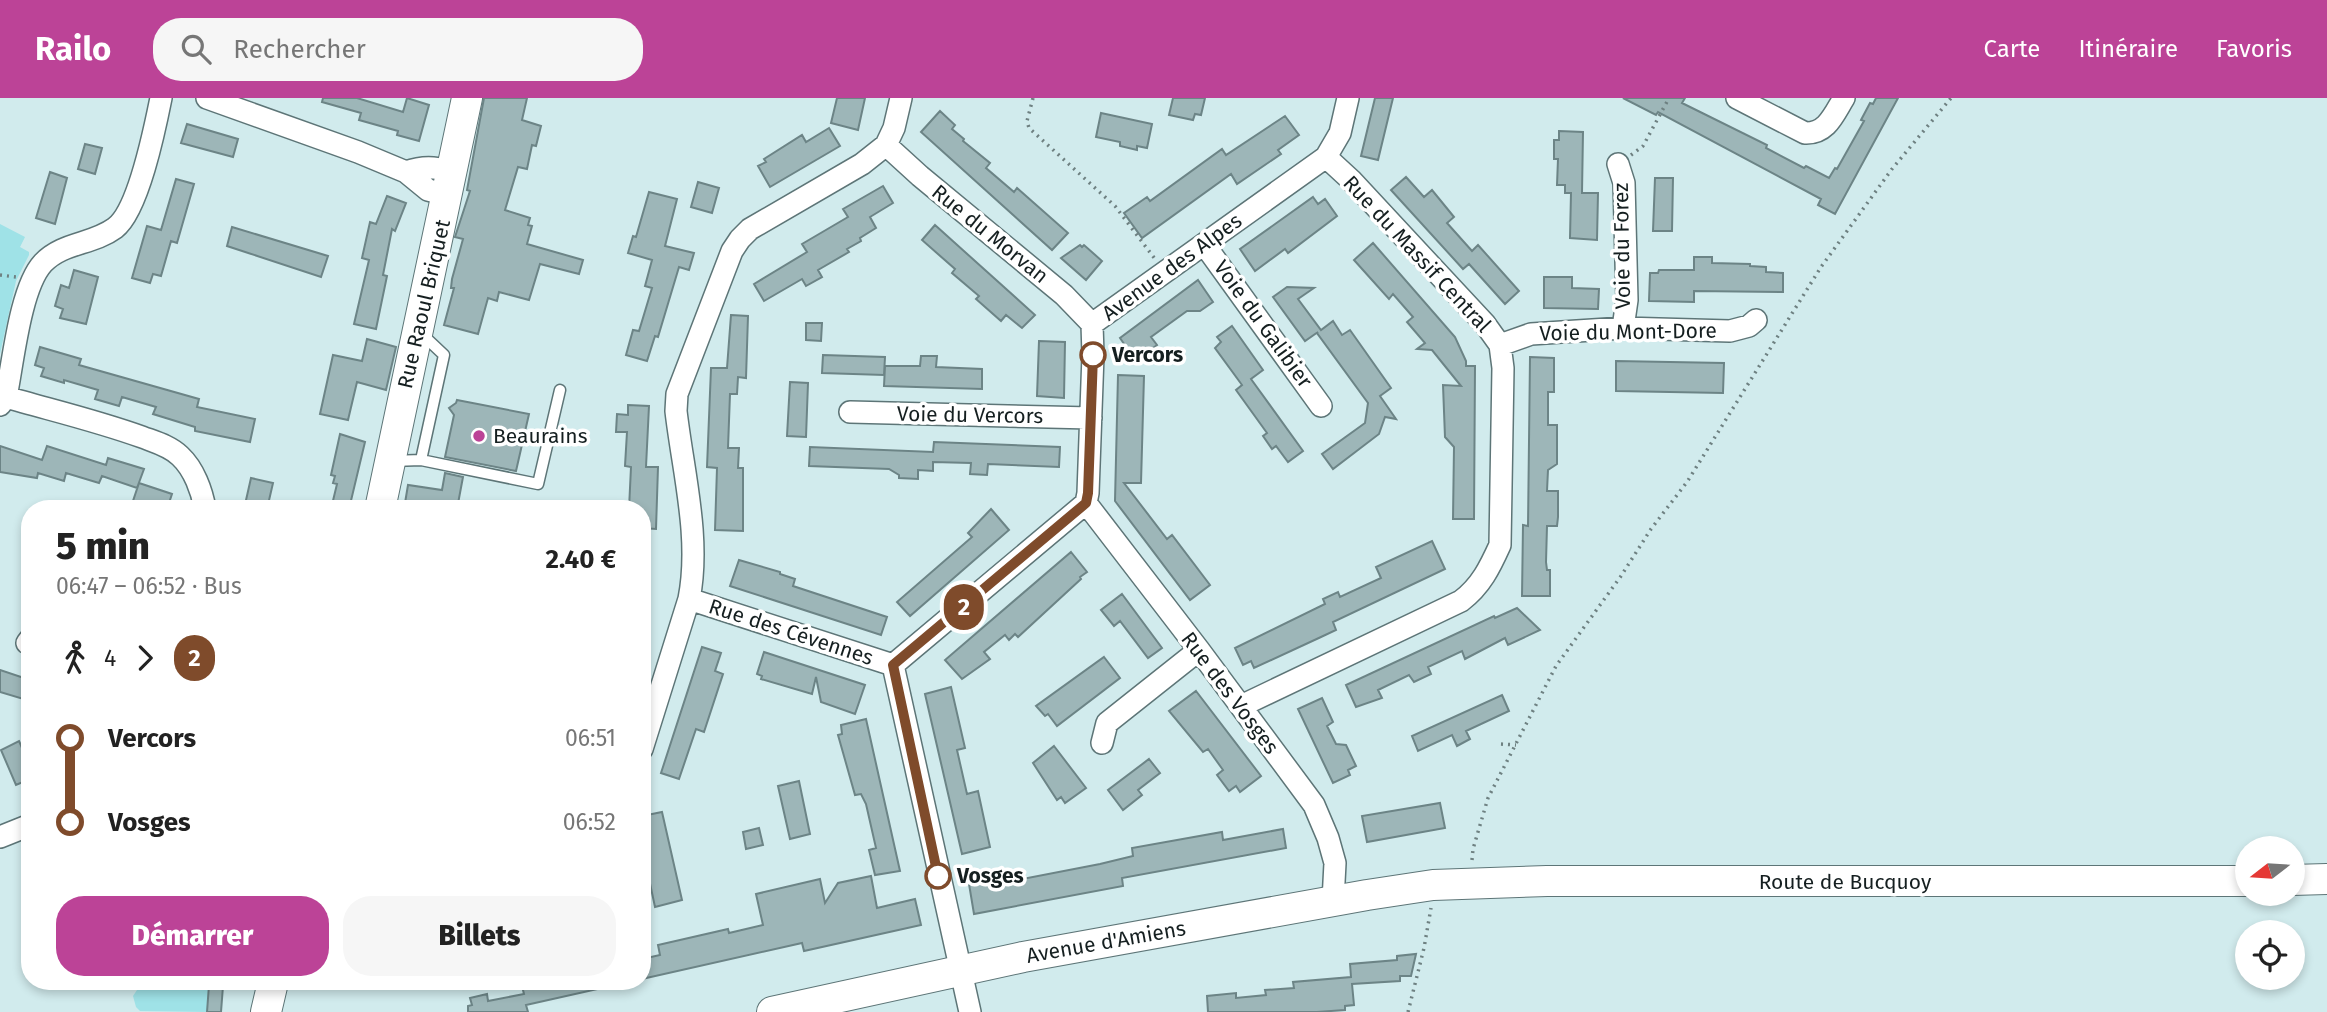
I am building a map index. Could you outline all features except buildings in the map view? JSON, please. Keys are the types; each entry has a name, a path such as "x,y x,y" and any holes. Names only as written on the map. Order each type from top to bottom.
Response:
{"main road":[{"name":"Rue Raoul Briquet","path":"382,500 467,98"},
{"path":"2305,880 2327,880"},
{"name":"Route de Bucquoy","path":"1438,884 2235,881"},
{"name":"Avenue d'Amiens","path":"772,1012 959,970 1438,884"},
{"path":"266,1012 271,990"}],"street":[{"path":"162,98 134,201 124,219 115,229 60,249 42,264 32,279 3,401 125,431 168,447 181,456 191,468 203,500"},
{"path":"207,98 406,172 428,190 450,183"},
{"path":"651,720 693,579 694,554 676,411 677,394 732,251 750,229 862,164 886,145 894,128 901,98"},
{"name":"Avenue des Alpes","path":"1086,503 1091,418 1092,324 1326,157 1340,133 1348,98"},
{"path":"1737,98 1805,133 1815,133 1830,122 1844,98"},
{"name":"Rue du Morvan","path":"886,145 1064,295 1092,324"},
{"name":"Rue du Massif Central","path":"1241,706 1461,601 1475,591 1490,569 1500,545 1503,368 1500,345 1476,315 1352,180 1326,157"},
{"name":"Voie du Forez","path":"1618,164 1624,183 1628,300 1623,328"},
{"name":"Voie du Galibier","path":"1204,244 1321,406"},
{"name":"Voie du Mont-Dore","path":"1500,345 1531,334 1623,328 1730,331 1749,326 1756,320"},
{"name":"Voie du Vercors","path":"850,412 1091,418"},
{"path":"970,1012 893,665 1086,503"},
{"name":"Rue des Vosges","path":"1086,503 1314,805 1335,863 1333,901"},
{"name":"Rue des Cévennes","path":"689,599 893,665"},
{"path":"1102,743 1107,723 1199,650"},
{"path":"0,837 21,829"}],"lane":[{"path":"416,334 426,338 444,355 421,460"},
{"path":"389,461 421,460 538,484 560,390"}],"path":[{"path":"1032,98 1027,121 1029,128 1115,206 1164,272"},
{"path":"1618,164 1643,146 1669,98"},
{"path":"1473,883 1473,849 1488,798 1556,666 1687,482 1821,267 1892,169 1951,98"},
{"path":"1501,744 1516,745"},
{"path":"1408,1012 1438,884"}],"shaded area":[{"path":"0,224 25,237 20,247 29,252 29,255 16,281 0,354"},
{"path":"137,990 209,990 207,1012 140,1011 133,996"}],"bus line":[{"name":"2","path":"938,876 893,665 1086,503 1093,355"}],"place":[{"name":"Vercors","path":"1093,355"},
{"name":"Beaurains","path":"479,436"},
{"name":"Vosges","path":"938,876"}]}
